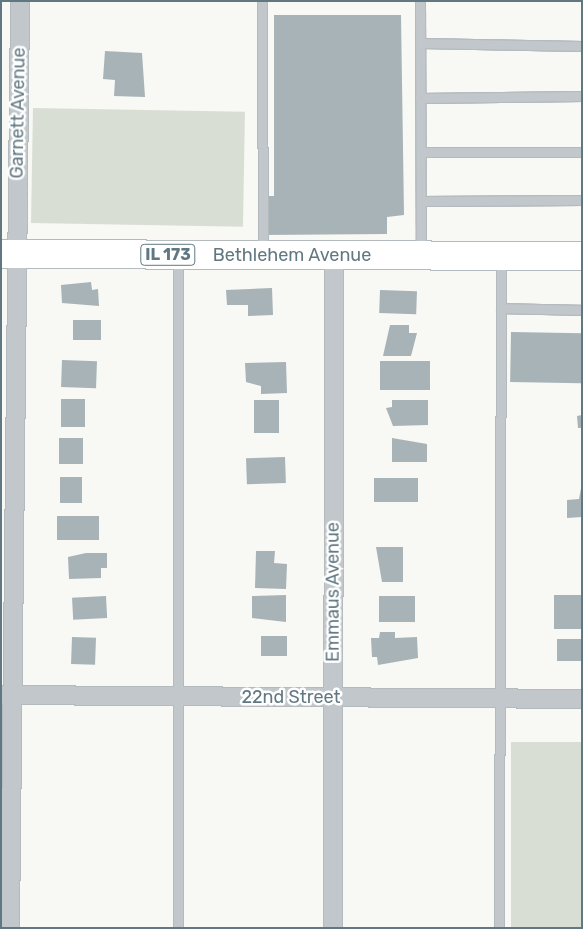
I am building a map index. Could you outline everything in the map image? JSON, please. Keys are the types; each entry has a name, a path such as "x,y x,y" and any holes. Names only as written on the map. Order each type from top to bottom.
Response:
{"main road":[{"name":"Bethlehem Avenue","path":"8,254 582,256"}],"street":[{"name":"Garnett Avenue","path":"10,928 6,695 8,254 20,1"},
{"name":"Emmaus Avenue","path":"333,928 334,255"},
{"name":"22nd Street","path":"6,695 582,699"}],"lane":[{"path":"262,1 263,255"},
{"path":"420,1 421,256"},
{"path":"420,43 582,46"},
{"path":"420,98 582,96"},
{"path":"421,152 582,152"},
{"path":"421,201 582,200"},
{"path":"178,255 178,928"},
{"path":"499,928 501,256"},
{"path":"501,308 582,310"}],"shaded area":[{"path":"33,108 245,112 243,227 31,223"},
{"path":"511,742 582,742 582,928 511,928"}],"building":[{"path":"274,15 401,15 404,215 387,217 387,234 263,235 263,196 274,196"},
{"path":"105,51 142,53 145,97 114,96 115,80 103,79"},
{"path":"91,282 92,290 98,289 99,306 62,303 61,285"},
{"path":"272,288 273,315 248,316 248,305 227,305 226,290"},
{"path":"380,290 417,291 416,314 379,313"},
{"path":"73,320 101,320 101,340 73,340"},
{"path":"390,325 409,325 409,333 417,333 411,356 383,356"},
{"path":"511,332 582,333 581,383 510,382"},
{"path":"62,360 97,361 96,388 61,387"},
{"path":"380,361 430,361 430,390 380,390"},
{"path":"286,362 287,393 261,394 261,386 246,382 245,363"},
{"path":"61,399 85,399 85,427 61,427"},
{"path":"254,400 279,400 279,433 254,433"},
{"path":"392,400 428,400 428,425 393,426 386,408 392,407"},
{"path":"582,415 582,428 578,428 577,416"},
{"path":"59,438 83,438 83,464 59,464"},
{"path":"392,438 427,444 427,462 392,462"},
{"path":"285,457 286,483 247,484 246,458"},
{"path":"60,477 82,477 82,503 60,503"},
{"path":"374,478 418,478 418,502 374,502"},
{"path":"582,483 582,517 567,518 567,500 579,499"},
{"path":"57,516 99,516 99,540 57,540"},
{"path":"376,547 403,547 403,582 382,582"},
{"path":"256,551 275,551 274,563 287,564 286,589 255,588"},
{"path":"86,553 107,553 107,568 101,568 101,578 69,579 68,557"},
{"path":"286,595 286,622 252,618 252,596"},
{"path":"554,595 582,595 582,629 554,629"},
{"path":"106,596 107,618 73,620 72,598"},
{"path":"379,596 415,596 415,622 379,622"},
{"path":"380,632 395,632 395,638 417,637 418,658 378,665 377,657 372,657 371,638 379,638"},
{"path":"261,636 287,636 287,656 261,656"},
{"path":"72,637 96,638 95,665 71,664"},
{"path":"557,639 582,639 582,661 557,661"}]}
